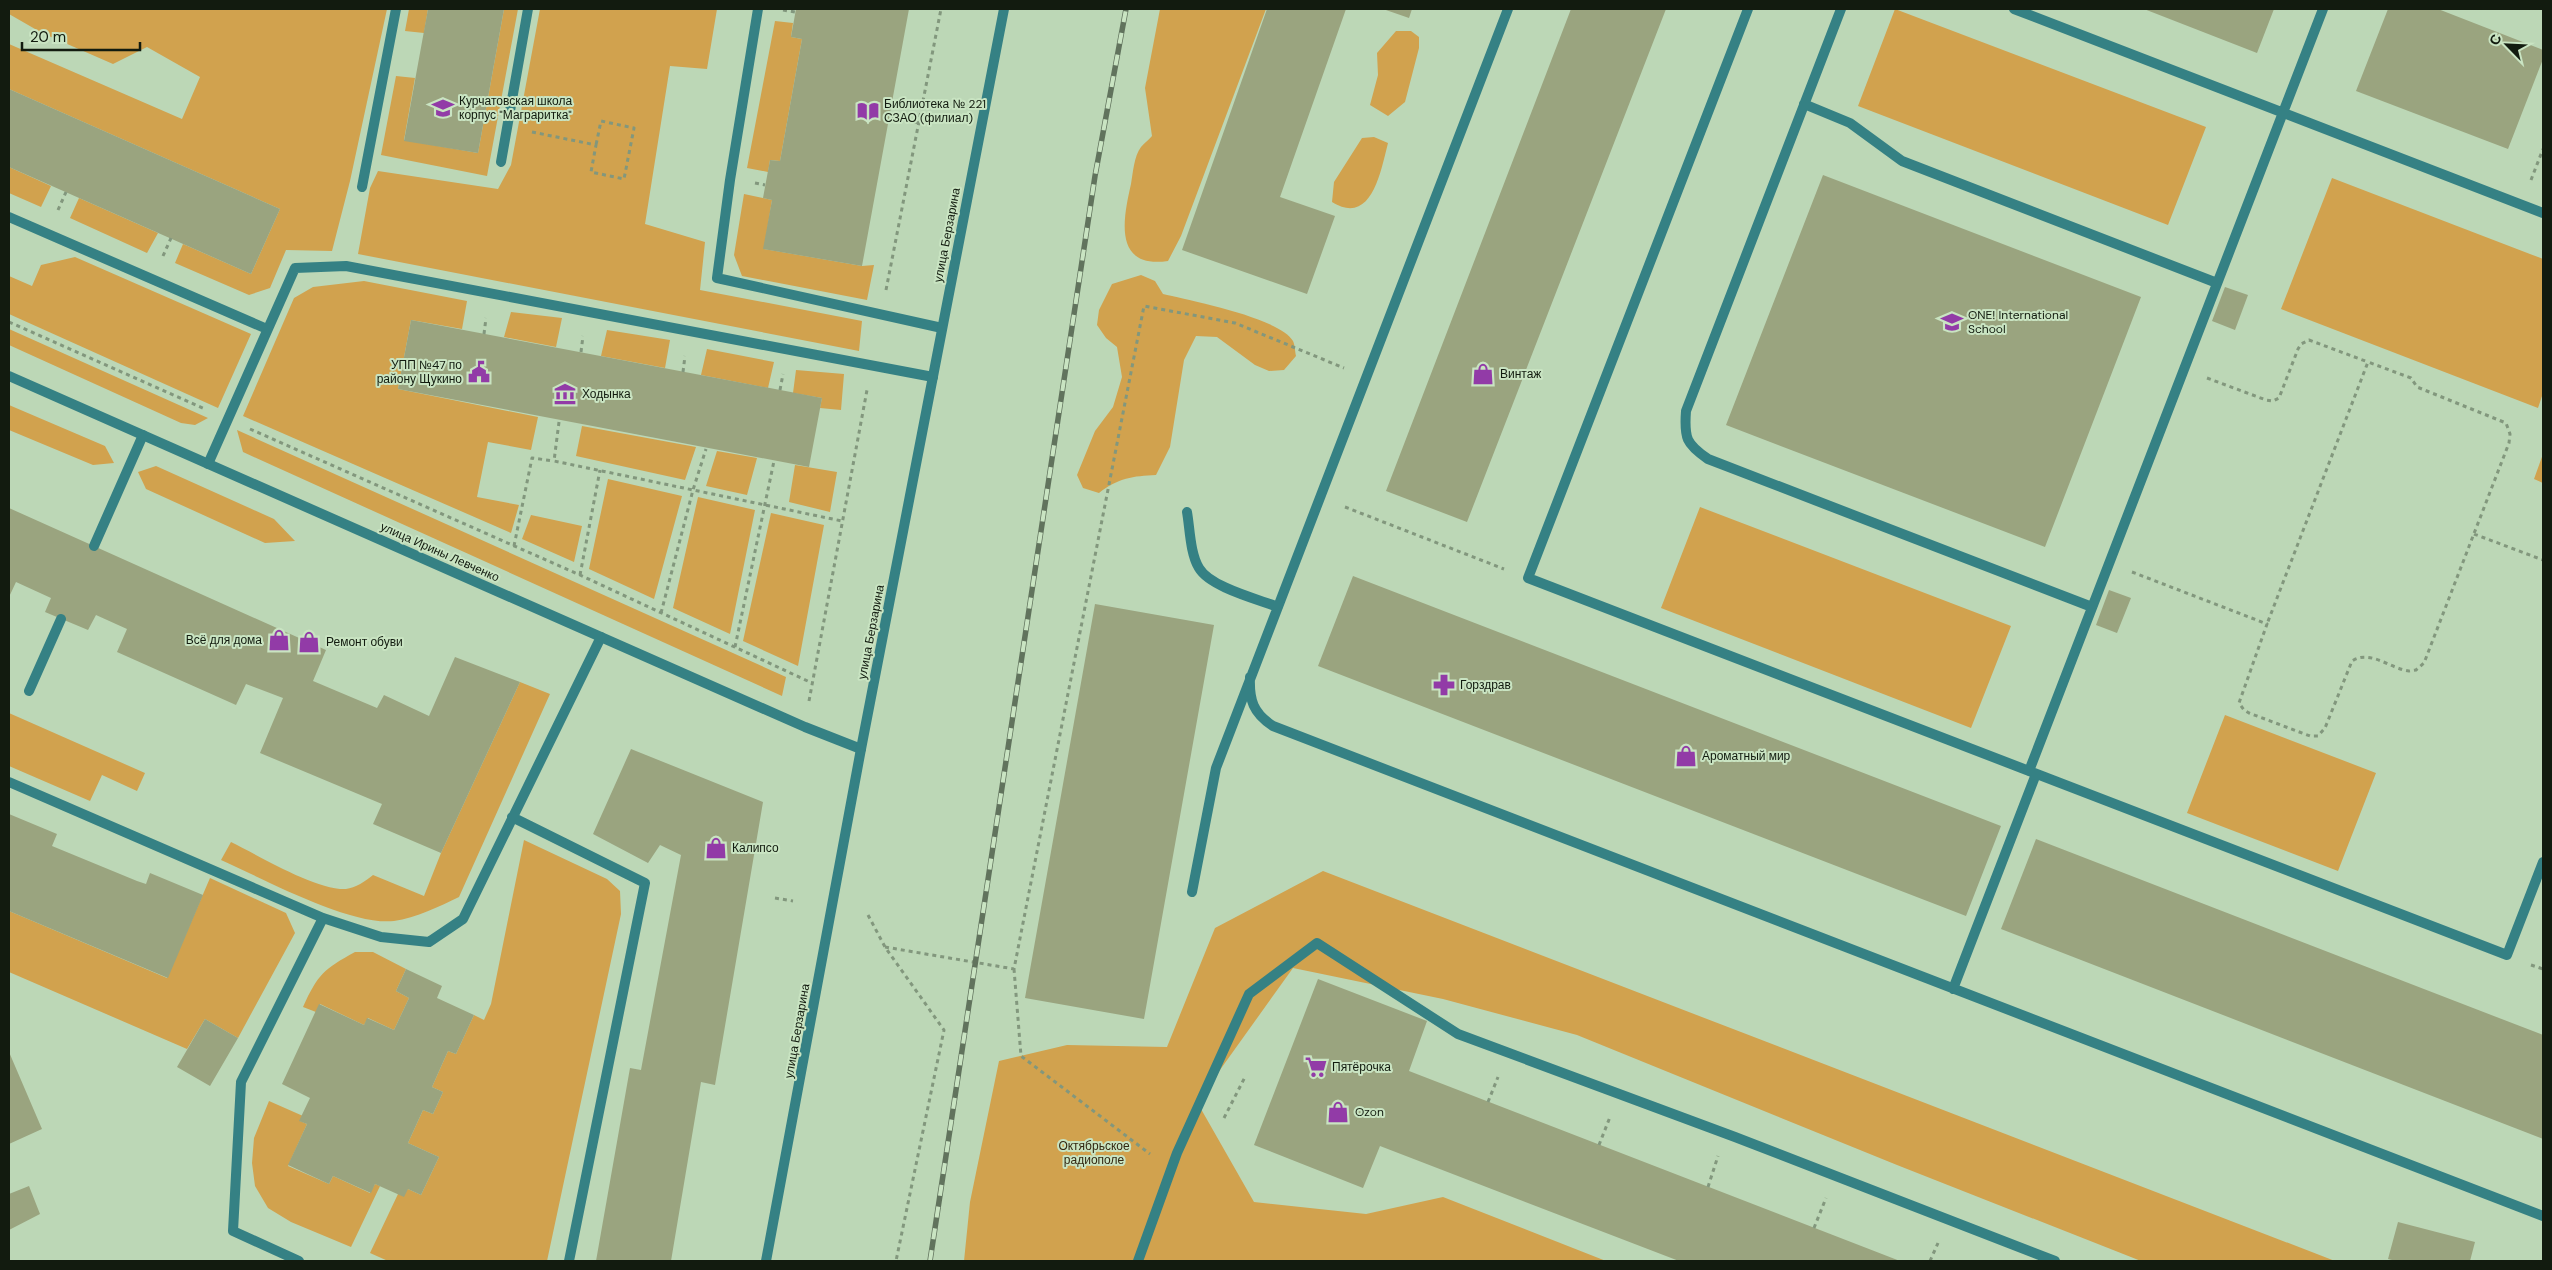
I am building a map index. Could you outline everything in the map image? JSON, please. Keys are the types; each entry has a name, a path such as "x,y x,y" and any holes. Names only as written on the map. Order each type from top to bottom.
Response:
{"street":[{"path":"362,187 396,9"},
{"path":"501,162 528,9"},
{"path":"758,9 730,180 717,278 942,328"},
{"name":"улица Берзарина","path":"766,1261 861,749 1004,9"},
{"path":"1192,892 1216,768 1508,9"},
{"path":"1748,9 1528,578 2507,955 2543,862"},
{"path":"1841,9 1686,411 1685,434 1692,448 1708,459 2092,607"},
{"path":"2014,9 2543,213"},
{"path":"1953,989 2092,607 2323,9"},
{"path":"1804,104 1850,123 1902,161 2217,283"},
{"path":"9,217 267,329"},
{"path":"208,464 295,268 346,266 933,377"},
{"name":"улица Ирины Левченко","path":"9,376 805,727 861,749"},
{"path":"94,546 142,435"},
{"path":"1187,512 1194,556 1199,569 1208,579 1278,607"},
{"path":"29,691 61,618"},
{"path":"9,782 323,918 381,937 429,942 463,919 601,637"},
{"path":"1250,676 1249,692 1252,706 1260,718 1273,726 2543,1216"},
{"path":"512,817 645,882 569,1261"},
{"path":"299,1261 232,1231 241,1082 323,918"},
{"path":"1138,1261 1172,1167 1249,994 1317,943 1458,1034 2055,1261"}],"path":[{"path":"890,116 919,123"},
{"path":"601,121 634,128 624,179 591,172 596,145 601,121"},
{"path":"507,127 596,145"},
{"path":"2522,204 2543,149"},
{"path":"1172,1167 1163,1164 1021,1056 1014,969 1144,306 1235,323 1366,377"},
{"path":"9,322 580,575 812,683"},
{"path":"2218,382 2273,401 2279,398 2298,349 2301,344 2309,340 2412,378 2417,387 2499,419 2508,428 2508,442 2424,663 2416,670 2410,672 2362,656 2352,661 2325,728 2318,736 2310,736 2249,713 2238,703 2368,362"},
{"path":"554,461 559,422"},
{"path":"661,613 692,490 706,449"},
{"path":"514,546 532,458 600,470 842,521"},
{"path":"735,647 774,461"},
{"path":"580,575 600,470"},
{"path":"1320,498 1528,578"},
{"path":"2474,534 2543,560"},
{"path":"2143,576 2267,624"},
{"path":"775,898 793,901"},
{"path":"868,915 885,947 944,1030 896,1261"},
{"path":"885,947 1014,969"},
{"path":"1222,1121 1245,1077"},
{"path":"1814,1228 1835,1176"}],"green space":[{"path":"9,9 387,9 350,181 332,251 286,250 270,288 249,295 175,263 183,244 251,274 280,209 9,89 9,44 182,119 200,77 147,47 113,64 42,33 9,14"},
{"path":"409,9 428,9 424,33 405,31"},
{"path":"504,9 518,9 487,176 381,155 396,76 415,78 404,140 478,153"},
{"path":"540,9 717,9 707,69 670,66 645,224 705,242 700,290 862,321 859,351 358,254 370,188 378,171 498,189 511,165"},
{"path":"1160,9 1266,9 1181,236 1168,261 1150,261 1138,257 1130,249 1126,239 1125,226 1135,160 1141,147 1152,136 1145,88"},
{"path":"1895,9 2206,127 2168,225 1858,106"},
{"path":"775,21 793,23 791,37 802,39 780,161 770,160 768,172 747,168"},
{"path":"1396,31 1411,31 1419,37 1419,48 1405,102 1388,116 1370,105 1378,75 1377,53"},
{"path":"1374,137 1388,143 1378,180 1372,192 1357,207 1346,208 1332,202 1334,182 1362,138"},
{"path":"9,167 51,186 41,207 9,193"},
{"path":"2332,178 2543,259 2543,393 2538,408 2281,309"},
{"path":"744,194 772,200 764,249 862,266 874,265 867,300 742,276 734,255"},
{"path":"79,198 158,233 147,253 70,218"},
{"path":"75,257 251,334 218,408 9,314 9,276 32,286 41,265"},
{"path":"1141,275 1155,281 1163,294 1233,311 1271,325 1285,333 1293,341 1296,356 1284,370 1269,371 1255,365 1217,337 1196,336 1184,360 1170,447 1156,475 1140,476 1119,481 1099,493 1083,488 1077,475 1095,431 1113,407 1122,377 1117,347 1106,338 1097,325 1099,310 1112,284"},
{"path":"364,281 467,301 462,329 411,320 398,389 538,417 531,450 488,442 477,497 519,505 511,533 243,416 294,298 313,287"},
{"path":"511,312 562,318 556,347 504,337"},
{"path":"9,329 208,418 195,425 181,423 9,345"},
{"path":"607,330 670,340 665,368 601,356"},
{"path":"707,349 774,362 768,388 701,375"},
{"path":"796,370 844,374 841,410 820,408 822,398 793,393"},
{"path":"9,405 105,446 114,463 93,465 9,430"},
{"path":"582,426 696,447 685,480 576,456"},
{"path":"237,430 786,677 782,696 243,452"},
{"path":"717,451 757,458 747,495 706,486"},
{"path":"2543,454 2543,483 2534,479"},
{"path":"795,465 837,472 830,512 789,502"},
{"path":"156,466 274,519 295,541 265,543 146,489 138,472"},
{"path":"608,479 682,496 654,599 589,569"},
{"path":"698,497 755,510 730,634 673,608"},
{"path":"1700,507 2011,626 1971,728 1661,608"},
{"path":"771,513 824,525 798,666 743,641"},
{"path":"531,515 582,526 574,562 522,539"},
{"path":"520,682 550,694 459,897 411,917 394,921 376,921 331,909 307,900 221,860 231,842 288,871 333,888 346,889 353,887 373,875 424,896 441,853"},
{"path":"9,713 145,773 137,791 102,775 90,801 9,766"},
{"path":"2225,715 2376,773 2338,871 2187,813"},
{"path":"524,840 607,879 620,891 621,914 547,1261 388,1261 370,1253 398,1194 408,1189 421,1195 439,1157 408,1143 423,1110 433,1114 443,1092 432,1087 448,1051 456,1054 474,1015 484,1020 491,1004"},
{"name":"Октябрьское радиополе","path":"1323,871 2335,1261 2141,1261 1897,1165 1577,1035 1443,999 1293,968 1197,1102 1254,1202 1366,1214 1443,1197 1606,1261 964,1261 970,1202 999,1061 1067,1045 1167,1047 1215,928"},
{"path":"210,878 286,913 295,933 238,1038 205,1019 187,1049 9,972 9,911 167,978"},
{"path":"355,952 373,952 406,969 396,991 409,998 394,1030 368,1018 364,1025 320,1004 316,1012 303,1007 313,987 323,974 336,963"},
{"path":"269,1101 303,1116 300,1121 307,1124 288,1166 329,1184 333,1176 370,1193 375,1184 380,1186 351,1247 291,1222 268,1208 255,1186 252,1163 254,1138"}],"building":[{"path":"428,9 504,9 478,153 404,141"},
{"path":"796,9 909,9 862,266 763,249 772,200 763,198 770,160 780,161 802,39 791,37"},
{"path":"1267,9 1346,9 1280,197 1335,216 1307,294 1182,250"},
{"path":"1383,9 1412,9 1409,18"},
{"path":"1571,9 1666,9 1467,522 1386,491"},
{"path":"2144,9 2274,9 2257,53"},
{"path":"2388,9 2438,9 2543,50 2543,59 2508,149 2356,91"},
{"path":"9,89 280,209 251,274 9,167"},
{"name":"ONE! International School","path":"1823,175 2141,297 2045,547 1726,425"},
{"path":"2225,287 2248,295 2235,330 2212,321"},
{"path":"411,320 822,398 809,467 398,389"},
{"path":"9,508 326,650 313,681 377,708 384,695 429,716 455,657 520,682 441,853 373,824 382,804 260,753 283,698 246,684 236,705 117,652 127,629 96,615 88,630 45,612 51,598 16,582 9,597"},
{"path":"1353,576 2001,826 1966,916 1318,666"},
{"path":"2109,590 2131,598 2117,633 2096,625"},
{"path":"1095,604 1214,625 1144,1019 1025,998"},
{"path":"631,749 763,802 715,1085 701,1082 671,1261 596,1261 630,1068 641,1070 681,855 660,845 648,863 593,834"},
{"path":"9,814 57,834 52,846 146,884 150,873 203,895 168,978 9,911"},
{"path":"2036,839 2543,1035 2543,1139 2001,929"},
{"path":"406,969 442,986 437,998 474,1015 456,1054 448,1051 432,1087 443,1092 433,1114 423,1110 408,1143 439,1157 421,1195 408,1189 404,1197 375,1184 371,1193 333,1176 329,1184 288,1165 307,1124 299,1121 310,1098 282,1084 319,1004 364,1025 367,1018 394,1030 409,998 396,991"},
{"path":"1318,979 1427,1021 1409,1071 1900,1261 1679,1261 1380,1146 1363,1188 1254,1145"},
{"path":"205,1019 238,1038 210,1086 177,1067"},
{"path":"9,1052 42,1129 9,1144"},
{"path":"29,1186 40,1214 9,1230 9,1194"},
{"path":"2398,1222 2475,1242 2470,1261 2396,1261 2388,1259"}],"railway":[{"path":"930,1261 1095,176 1126,9"}],"place":[{"name":"Курчатовская школа корпус \"Маграритка\"","path":"443,108"},
{"name":"Библиотека № 221 СЗАО (филиал)","path":"868,111"},
{"name":"ONE! International School","path":"1952,322"},
{"name":"УПП №47 по району Щукино","path":"479,372"},
{"name":"Винтаж","path":"1483,374"},
{"name":"Ходынка","path":"565,394"},
{"name":"Всё для дома","path":"279,640"},
{"name":"Ремонт обуви","path":"309,642"},
{"name":"Горздрав","path":"1444,685"},
{"name":"Ароматный мир","path":"1686,756"},
{"name":"Калипсо","path":"716,848"},
{"name":"Пятёрочка","path":"1316,1067"},
{"name":"Ozon","path":"1338,1112"}]}
